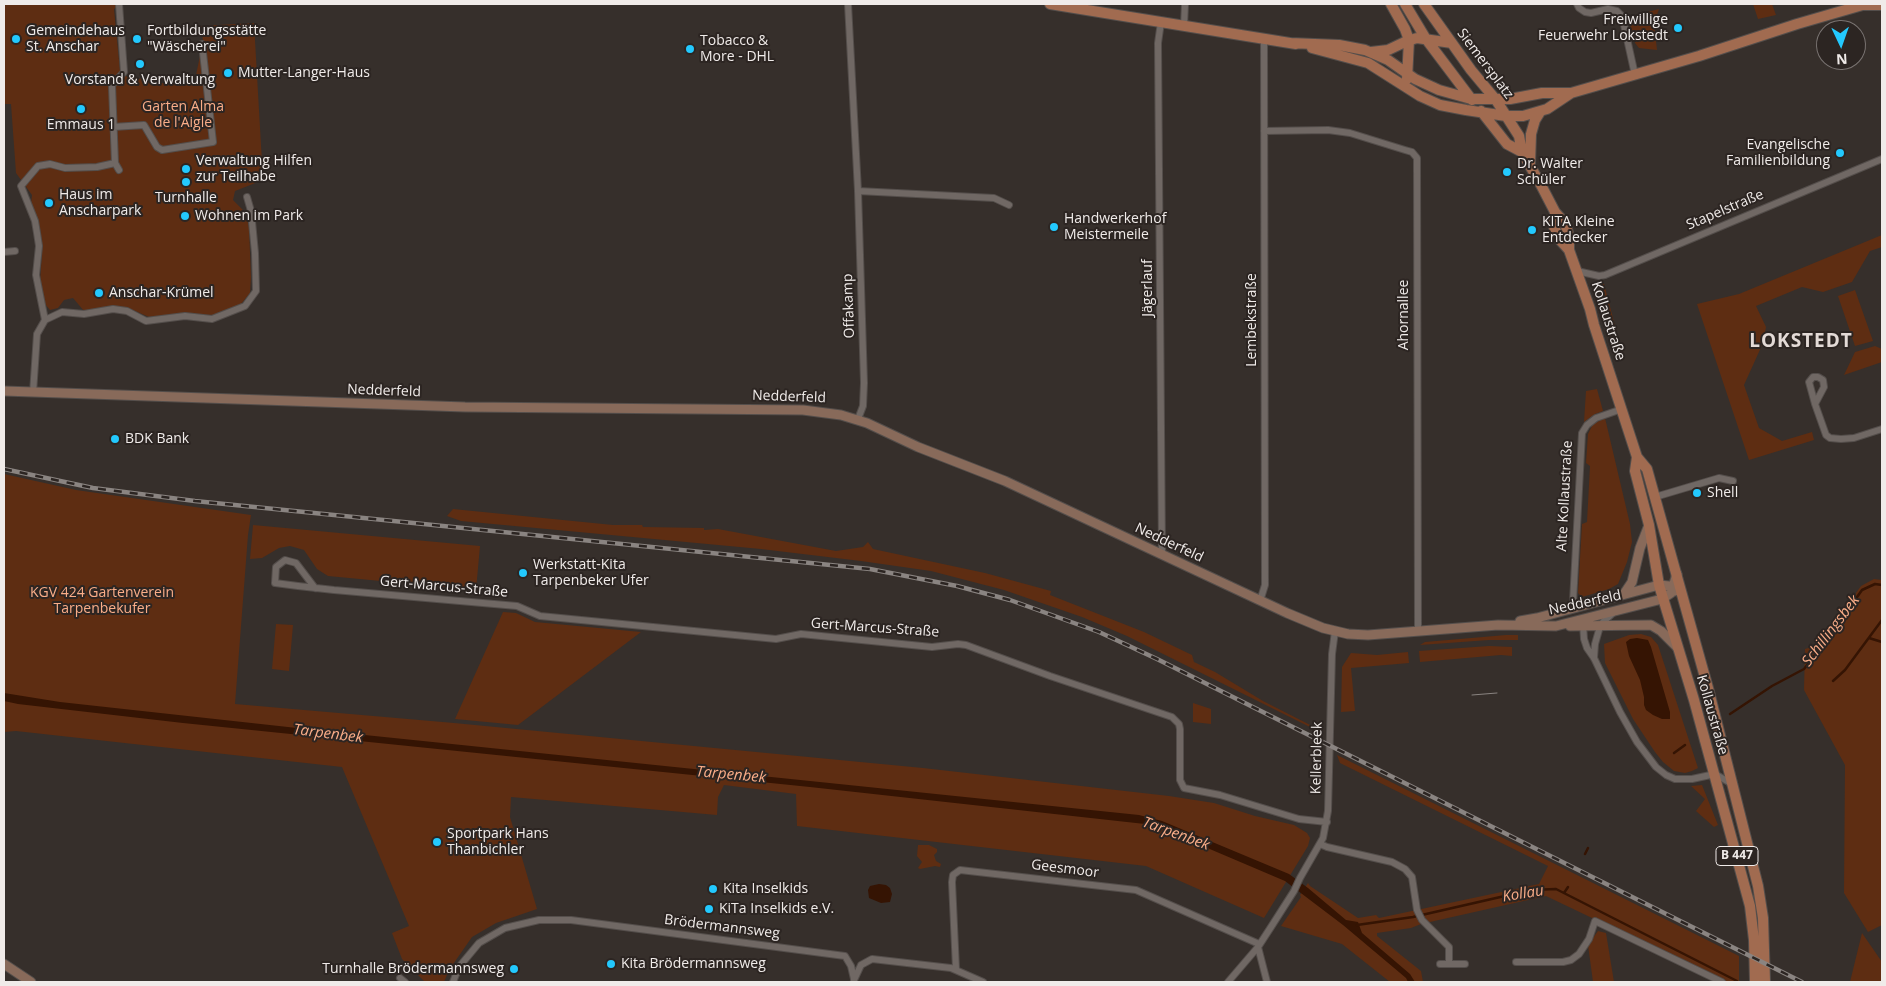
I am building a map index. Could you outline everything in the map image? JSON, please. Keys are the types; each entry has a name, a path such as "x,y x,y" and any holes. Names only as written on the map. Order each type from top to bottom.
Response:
{"main road":[{"path":"1051,4 1264,38 1351,57 1368,63 1414,93 1440,105 1488,116 1523,116 1540,112 1547,110 1571,93"},
{"path":"1392,4 1409,40 1408,84 1414,93"},
{"path":"1405,4 1426,38 1470,98 1488,116"},
{"name":"Siemersplatz","path":"1424,4 1498,102 1506,116"},
{"path":"1290,43 1339,45 1368,51 1388,60 1407,73 1439,90 1470,98 1498,102 1542,93 1571,93 1636,75 1846,9 1865,4 1882,5"},
{"path":"1368,51 1388,50 1409,40 1426,38 1452,43"},
{"path":"1488,116 1498,102"},
{"path":"1530,164 1531,134 1535,120 1540,112"},
{"name":"Kollaustraße","path":"1488,116 1507,144 1522,152"},
{"name":"Kollaustraße","path":"1506,116 1520,136 1522,152 1555,212 1565,223 1569,236 1569,250 1638,457 1647,469 1684,599 1759,896 1765,982"},
{"name":"Nedderfeld","path":"4,391 465,407 803,410 831,413 858,420 918,447 1005,482 1316,626 1362,635 1498,626 1556,626 1583,623 1662,598 1667,596 1673,589"},
{"name":"Kollaustraße","path":"1638,457 1635,471 1649,525 1658,585 1715,774 1750,906 1756,982"},
{"path":"1624,594 1632,582 1640,548 1649,525"},
{"path":"1673,589 1677,574"},
{"name":"Nedderfeld","path":"1498,626 1537,618 1658,585 1665,584 1684,599"},
{"path":"1587,605 1583,614 1583,623 1601,626 1651,625 1661,631 1678,649"},
{"path":"4,964 21,979 31,982"}],"street":[{"path":"119,4 124,72 112,85 115,163 119,170"},
{"name":"Offakamp","path":"848,4 858,191 864,383 863,406 858,420"},
{"path":"1184,26 1186,4"},
{"path":"1577,4 1585,12 1591,13 1608,9 1617,11 1622,16 1636,75"},
{"name":"Jägerlauf","path":"1161,22 1158,43 1162,555"},
{"name":"Lembekstraße","path":"1260,601 1265,585 1264,38"},
{"path":"113,127 144,125 157,147 162,150 214,142 202,44"},
{"name":"Ahornallee","path":"1264,130 1328,130 1350,133 1412,152 1417,158 1418,631"},
{"name":"Stapelstraße","path":"1577,271 1602,276 1882,159"},
{"path":"45,320 36,275 39,246 35,221 21,186 38,166 50,164 65,168 97,167 115,163"},
{"path":"858,191 994,198 1009,205"},
{"path":"33,393 37,334 45,320 62,312 84,314 113,310 128,312 146,321 185,316 212,319 244,306 256,291 251,211 247,198"},
{"path":"4,252 15,251"},
{"path":"1815,404 1826,435 1830,438 1854,438 1882,429"},
{"name":"Alte Kollaustraße","path":"1574,608 1582,433 1590,422 1600,416 1622,409"},
{"path":"1655,497 1719,478 1733,481"},
{"name":"Gert-Marcus-Straße","path":"315,588 296,563 285,560 276,567 275,583 315,588 517,606 540,616 776,639 801,634 932,647 966,645 1050,676 1172,717 1179,724 1180,729 1180,780 1184,788 1220,795 1299,820 1327,822"},
{"path":"1594,658 1596,639 1601,626 1614,612"},
{"path":"1583,623 1585,642 1623,717 1637,742 1656,767 1675,780 1692,779 1715,774 1732,784"},
{"name":"Kellerbleek","path":"1228,982 1259,945 1294,891 1320,844 1327,822 1334,631"},
{"path":"1320,844 1392,862 1405,869 1412,877 1417,910 1422,920 1449,947 1449,964"},
{"name":"Geesmoor","path":"956,970 952,882 953,876 960,870 1136,890 1259,945"},
{"name":"Brödermannsweg","path":"452,982 459,967 479,943 505,928 539,920 571,920 845,956 851,966 853,981"},
{"path":"1516,962 1563,962 1571,960 1579,954 1589,938 1594,921 1722,982"},
{"path":"1259,945 1267,982"},
{"name":"Brödermannsweg","path":"853,981 861,966 872,959 940,966 956,970 983,982"},
{"path":"1440,964 1466,964"}],"green space":[{"name":"Garten Alma de l'Aigle","path":"4,4 117,4 117,7 114,9 120,71 131,80 151,77 151,84 195,80 203,41 201,26 254,23 263,180 235,191 233,200 246,213 249,228 250,293 241,304 213,315 186,314 149,317 126,307 84,311 73,298 64,300 58,308 50,310 45,304 40,283 42,252 40,229 31,204 32,195 16,173 11,104 4,104"},
{"path":"1753,4 1772,4 1776,15 1758,19"},
{"path":"1659,9 1654,23 1657,50 1639,48 1635,43 1628,17"},
{"path":"1882,235 1882,247 1870,251 1852,282 1823,292 1802,287 1756,306 1766,327 1763,343 1744,385 1759,428 1782,441 1812,432 1814,440 1749,460 1697,304 1739,294"},
{"path":"1599,284 1604,284 1623,356 1621,356"},
{"path":"1855,290 1873,341 1855,346 1838,296"},
{"path":"1875,346 1882,349 1882,362 1844,375 1855,352"},
{"path":"1597,389 1603,411 1584,422 1586,391"},
{"path":"1605,418 1630,524 1632,542 1627,562 1618,584 1609,589 1582,597 1578,593 1582,524 1587,522 1590,466 1586,463 1588,434 1593,424"},
{"name":"KGV 424 Gartenverein Tarpenbekufer","path":"4,474 76,490 251,515 235,704 923,768 1169,796 1214,803 1255,816 1294,825 1307,833 1310,838 1308,846 1264,918 1146,866 797,826 796,794 724,785 718,797 717,815 511,797 510,817 537,909 496,923 472,937 449,970 444,982 425,982 402,959 392,933 409,926 342,767 16,731 4,732"},
{"path":"453,509 613,525 704,528 704,530 718,529 836,551 863,547 868,542 873,549 985,573 1051,591 1050,595 1144,632 1192,655 1194,662 1215,672 1263,701 1322,731 1322,733 1127,636 1082,617 1004,590 931,571 761,549 461,521 447,516"},
{"path":"253,525 480,546 476,590 328,576 317,569 304,550 290,546 279,548 262,558 250,559"},
{"path":"1874,579 1882,580 1882,925 1868,932 1844,893 1845,765 1804,690 1805,649 1818,645 1861,586"},
{"path":"503,612 516,613 535,622 641,632 518,725 455,719"},
{"path":"276,624 293,625 289,671 272,669"},
{"path":"1641,634 1651,637 1658,645 1698,768 1692,771 1685,773 1674,771 1663,762 1633,719 1605,663 1604,644 1629,635"},
{"path":"1518,635 1518,640 1420,645 1425,642"},
{"path":"1489,646 1512,647 1512,656 1501,655 1420,662 1419,651"},
{"path":"1408,652 1409,663 1351,668 1355,711 1341,712 1342,667 1351,653 1377,655"},
{"path":"1193,703 1211,709 1211,724 1193,722"},
{"path":"1337,755 1739,956 1739,982 1726,982 1546,896 1421,924 1411,928 1377,933 1377,936 1421,971 1423,982 1390,982 1342,944 1281,926 1301,897 1300,895 1308,883 1358,918 1376,915 1379,918 1539,884 1548,866 1340,763"},
{"path":"1702,785 1718,825 1714,827 1696,811 1705,799 1691,786"},
{"path":"918,845 929,845 937,849 934,855 936,861 941,864 940,867 918,868 922,862 917,856"},
{"path":"1598,931 1606,933 1614,982 1593,982 1588,945"},
{"path":"1862,933 1882,962 1882,982 1850,982"}],"water":[{"path":"1637,638 1648,640 1651,647 1670,712 1670,719 1662,719 1646,710 1640,680 1629,656 1626,642"},
{"name":"Tarpenbek","path":"4,693 60,702 297,728 1139,815 1162,821 1289,874 1346,920 1358,922 1362,933 1410,974 1415,982 1408,982 1406,978 1343,925 1285,881 1158,827 1145,824 810,787 183,723 18,704 4,701"},
{"path":"879,884 890,888 892,894 890,902 881,903 869,898 868,890 870,886"}],"waterway":[{"name":"Schillingsbek","path":"1730,714 1772,686 1804,669 1862,590 1875,584 1882,585"},
{"path":"1833,681 1845,670 1882,620"},
{"path":"1869,638 1882,642"},
{"name":"Schillingsbek","path":"1674,753 1685,745"},
{"name":"Schillingsbek","path":"1585,854 1588,848"},
{"name":"Kollau","path":"1564,893 1568,887"},
{"name":"Kollau","path":"1357,925 1413,917 1531,890 1556,889 1737,981"}],"tram line":[{"path":"1472,695 1497,693"}],"railway":[{"path":"4,469 93,488 195,501 870,569 957,586 1010,600 1099,632 1157,659 1802,982"}],"place":[{"name":"Freiwillige Feuerwehr Lokstedt","path":"1678,28"},
{"name":"Gemeindehaus St. Anschar","path":"16,39"},
{"name":"Fortbildungsstätte \"Wäscherei\"","path":"137,39"},
{"name":"Tobacco & More - DHL","path":"690,49"},
{"name":"Vorstand & Verwaltung","path":"140,64"},
{"name":"Mutter-Langer-Haus","path":"228,73"},
{"name":"Emmaus 1","path":"81,109"},
{"name":"Evangelische Familienbildung","path":"1840,153"},
{"name":"Verwaltung Hilfen zur Teilhabe","path":"186,169"},
{"name":"Dr. Walter Schüler","path":"1507,172"},
{"name":"Turnhalle","path":"186,182"},
{"name":"Haus im Anscharpark","path":"49,203"},
{"name":"Wohnen im Park","path":"185,216"},
{"name":"Handwerkerhof Meistermeile","path":"1054,227"},
{"name":"KITA Kleine Entdecker","path":"1532,230"},
{"name":"Anschar-Krümel","path":"99,293"},
{"name":"BDK Bank","path":"115,439"},
{"name":"Shell","path":"1697,493"},
{"name":"Werkstatt-Kita Tarpenbeker Ufer","path":"523,573"},
{"name":"Sportpark Hans Thanbichler","path":"437,842"},
{"name":"Kita Inselkids","path":"713,889"},
{"name":"KiTa Inselkids e.V.","path":"709,909"},
{"name":"Kita Brödermannsweg","path":"611,964"},
{"name":"Turnhalle Brödermannsweg","path":"514,969"}],"district":[{"name":"LOKSTEDT","path":"1801,342"}]}
